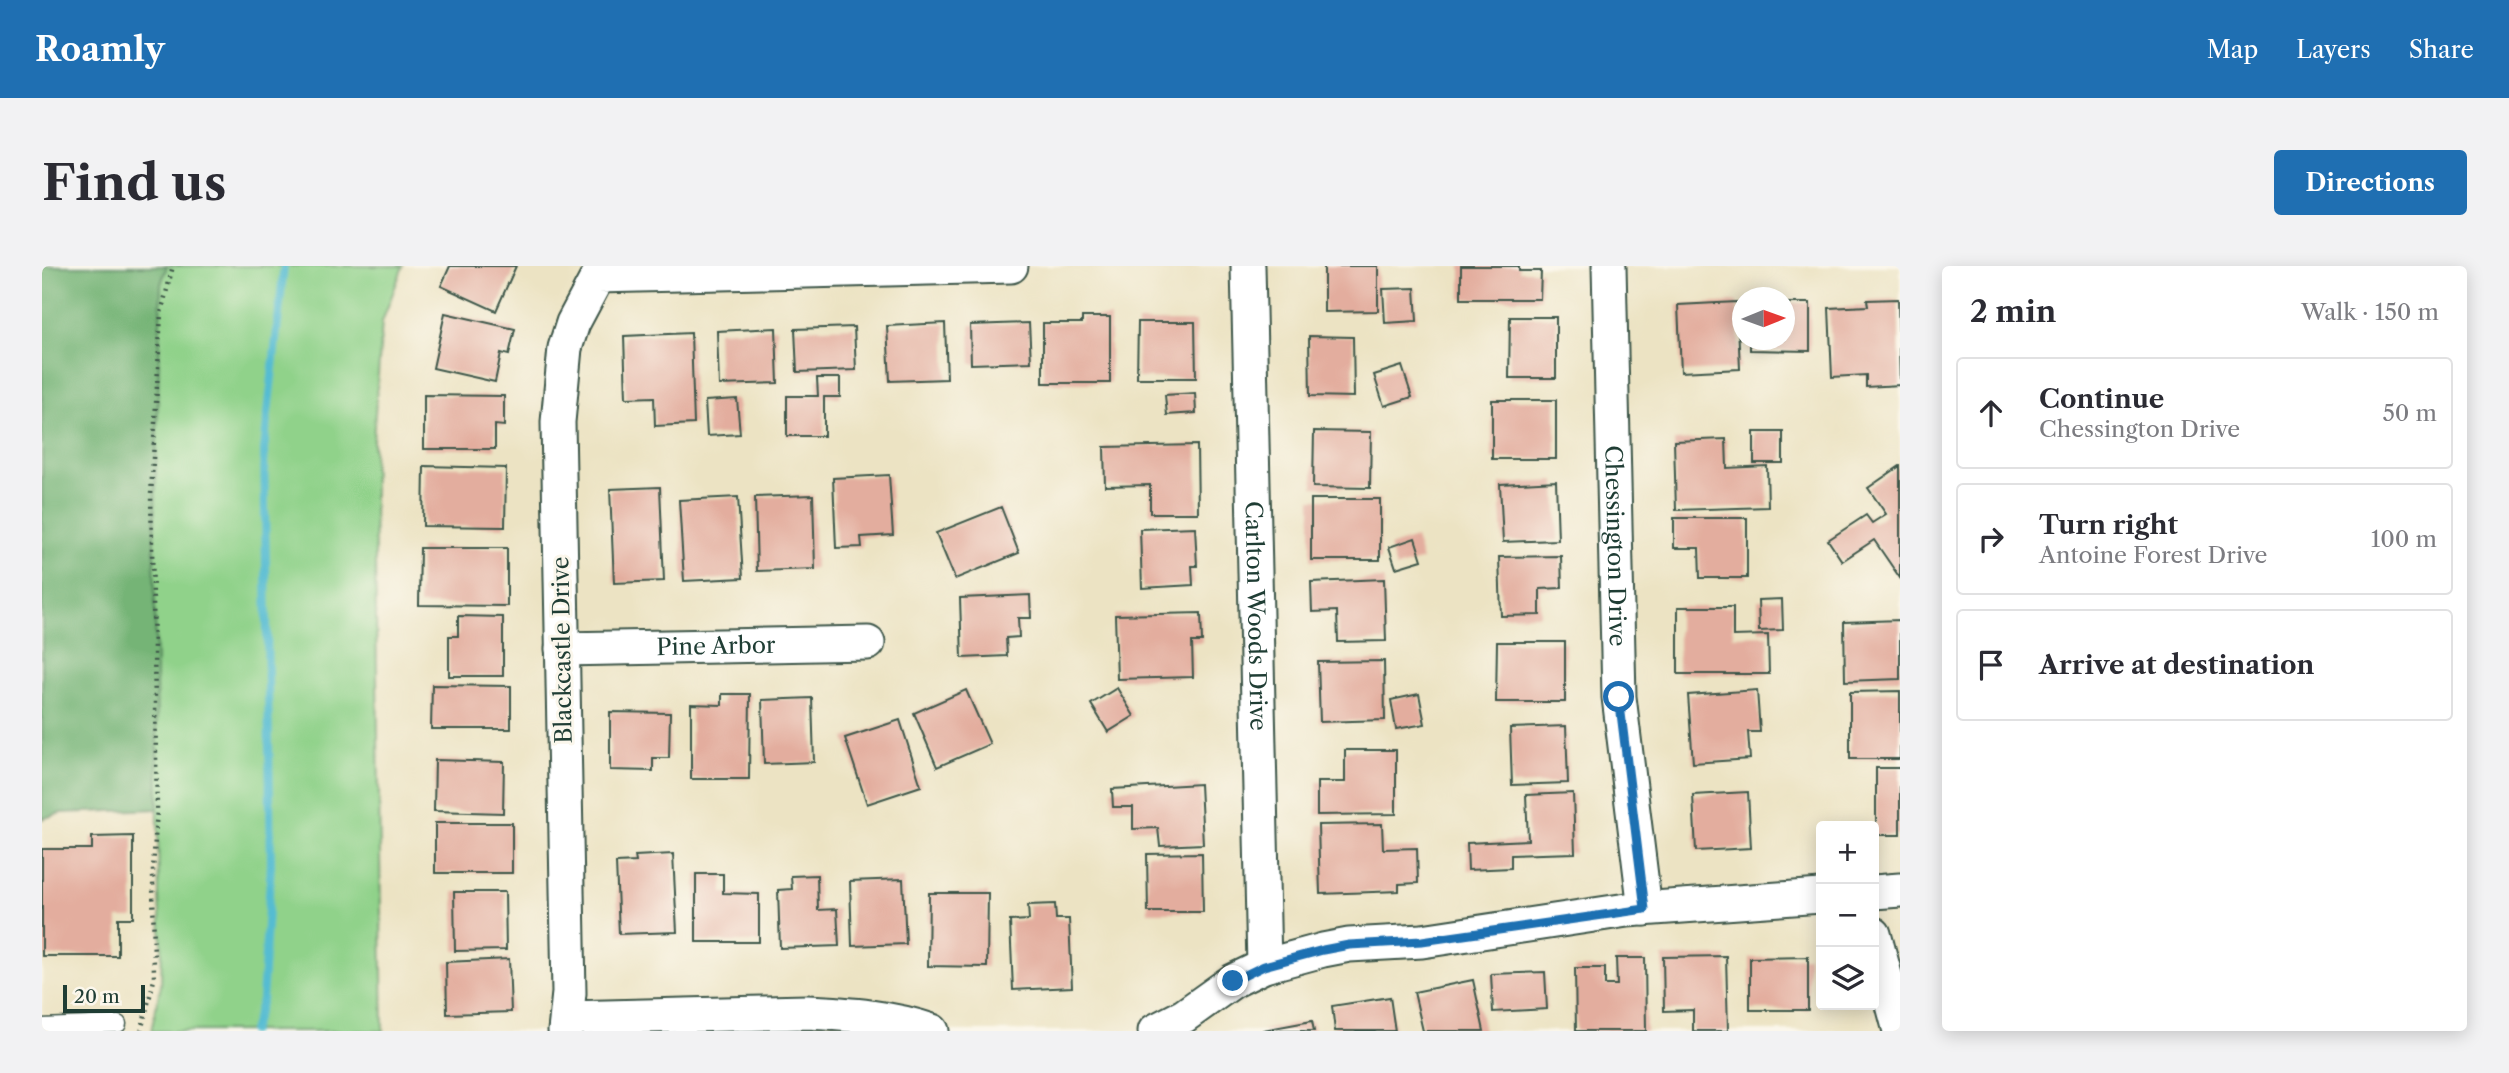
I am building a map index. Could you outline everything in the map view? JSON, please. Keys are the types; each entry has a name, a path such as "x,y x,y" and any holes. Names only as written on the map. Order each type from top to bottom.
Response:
{"street":[{"name":"Blackcastle Drive","path":"566,1025 569,993 558,422 565,348 573,323 598,276 1011,266"},
{"name":"Carlton Woods Drive","path":"1248,266 1264,966"},
{"name":"Chessington Drive","path":"1609,266 1619,697 1645,909"},
{"name":"Pine Arbor","path":"562,649 868,643"},
{"path":"1879,892 1900,890"},
{"path":"1155,1031 1184,1016 1233,981 1264,966 1349,945 1422,941 1645,909 1816,896"},
{"path":"1877,947 1900,1031"},
{"path":"566,1025 807,1012 886,1019 932,1031"}],"lane":[{"path":"42,1027 118,1024"}],"path":[{"path":"141,1031 154,980 153,869 157,809 151,495 161,313 173,266"}],"green space":[{"path":"42,266 167,266 161,284 154,543 158,809 61,813 42,819"},
{"path":"167,266 403,266 382,322 373,440 383,1031 151,1031 161,985 162,948 154,543 161,284"}],"building":[{"path":"450,266 516,266 496,311 441,286"},
{"path":"1324,266 1378,266 1378,311 1324,312"},
{"path":"1461,266 1519,266 1519,271 1541,271 1540,299 1461,299"},
{"path":"1415,288 1417,321 1385,323 1383,289"},
{"path":"1898,299 1900,385 1866,387 1866,375 1832,377 1829,308 1868,306 1867,300"},
{"path":"1732,302 1732,350 1739,350 1740,369 1681,372 1678,305"},
{"path":"1795,303 1810,303 1810,351 1750,350 1795,350"},
{"path":"445,313 515,329 509,355 501,353 495,382 433,368"},
{"path":"1082,317 1110,317 1110,383 1043,383 1043,323 1082,323"},
{"path":"1510,317 1556,317 1556,378 1509,378"},
{"path":"1138,322 1195,322 1196,378 1137,378"},
{"path":"945,323 947,379 890,381 887,326"},
{"path":"1029,323 1031,362 971,364 970,325"},
{"path":"854,327 856,370 797,372 795,329"},
{"path":"776,328 778,383 719,385 717,331"},
{"path":"691,333 694,424 655,426 654,397 626,398 624,336"},
{"path":"1309,336 1353,337 1354,397 1310,396"},
{"path":"1402,366 1412,397 1384,406 1374,375"},
{"path":"817,378 840,378 840,397 824,397 824,436 787,436 787,396 818,396"},
{"path":"1195,393 1196,413 1167,415 1165,395"},
{"path":"424,395 504,396 504,426 495,425 495,449 424,449"},
{"path":"737,399 740,434 707,436 705,401"},
{"path":"1492,400 1556,400 1556,459 1492,459"},
{"path":"1314,431 1371,432 1370,488 1313,487"},
{"path":"1754,432 1783,432 1783,463 1754,463"},
{"path":"1726,439 1727,468 1767,466 1768,507 1676,510 1674,441"},
{"path":"1197,445 1198,513 1150,513 1150,485 1105,486 1104,447"},
{"path":"424,466 506,468 505,527 423,526"},
{"path":"1900,466 1900,578 1874,540 1842,561 1828,540 1866,515 1872,523 1886,514 1868,488"},
{"path":"889,475 893,535 861,537 862,547 836,548 833,478"},
{"path":"1556,481 1558,540 1503,542 1500,484"},
{"path":"660,487 664,581 614,583 610,489"},
{"path":"813,495 815,569 757,571 755,497"},
{"path":"738,497 743,578 684,581 679,500"},
{"path":"1311,499 1380,499 1380,560 1311,560"},
{"path":"1001,507 1019,553 955,579 936,533"},
{"path":"1674,518 1747,518 1747,578 1700,578 1699,548 1674,548"},
{"path":"1195,527 1197,566 1192,566 1193,585 1142,588 1140,529"},
{"path":"1415,538 1422,560 1396,568 1389,547"},
{"path":"420,548 507,548 507,606 419,605"},
{"path":"1561,556 1562,588 1540,589 1540,615 1501,616 1499,557"},
{"path":"1384,579 1386,641 1338,642 1337,611 1312,612 1311,582"},
{"path":"1030,595 1031,618 1018,618 1019,637 1006,638 1007,656 962,658 960,598"},
{"path":"1782,599 1783,630 1759,631 1758,600"},
{"path":"1678,607 1733,607 1733,636 1768,635 1769,674 1678,674"},
{"path":"1201,613 1202,642 1192,642 1193,677 1117,679 1115,615"},
{"path":"458,616 503,617 503,676 449,676 449,636 458,636"},
{"path":"1900,620 1900,679 1845,681 1844,622"},
{"path":"1497,642 1565,642 1565,702 1496,702"},
{"path":"1384,661 1385,720 1320,722 1318,662"},
{"path":"432,685 511,686 511,729 431,729"},
{"path":"1117,688 1134,716 1108,732 1091,704"},
{"path":"966,690 990,744 937,767 914,713"},
{"path":"1757,690 1760,732 1748,732 1750,759 1693,763 1688,695"},
{"path":"1900,691 1900,759 1850,759 1850,692"},
{"path":"722,694 750,694 749,779 691,779 691,704 722,705"},
{"path":"1419,694 1425,724 1396,729 1391,700"},
{"path":"812,698 814,762 764,764 762,700"},
{"path":"610,712 670,713 669,758 653,758 653,771 610,770"},
{"path":"900,720 921,786 867,804 845,738"},
{"path":"1566,726 1568,783 1512,785 1510,728"},
{"path":"1345,750 1396,750 1396,814 1317,815 1317,782 1345,782"},
{"path":"435,760 504,762 503,813 434,811"},
{"path":"1876,768 1900,768 1900,835 1879,835 1879,821 1876,821"},
{"path":"1200,784 1203,844 1160,846 1158,828 1133,829 1133,807 1113,807 1112,789"},
{"path":"1748,792 1751,848 1696,851 1693,795"},
{"path":"1573,793 1575,853 1511,855 1511,868 1468,870 1467,843 1528,840 1526,795"},
{"path":"435,823 512,823 512,873 435,873"},
{"path":"1382,824 1383,849 1417,848 1418,883 1399,884 1399,891 1320,894 1318,825"},
{"path":"133,836 133,918 118,918 118,956 42,956 42,849 92,849 92,837"},
{"path":"1202,853 1203,912 1148,912 1147,854"},
{"path":"673,854 677,932 619,934 616,863 636,862 635,856"},
{"path":"696,874 723,874 723,893 759,894 759,942 696,942"},
{"path":"817,875 818,910 837,909 839,946 780,948 778,890 792,889 791,876"},
{"path":"903,879 906,944 852,946 850,881"},
{"path":"454,892 505,892 506,950 455,951"},
{"path":"929,893 988,893 987,967 928,966"},
{"path":"1055,904 1056,919 1069,919 1072,987 1013,990 1010,921 1029,920 1028,905"},
{"path":"1726,956 1728,1031 1693,1031 1693,1010 1664,1011 1663,957"},
{"path":"1808,957 1808,1010 1750,1010 1750,958"},
{"path":"1616,958 1645,958 1646,1031 1576,1031 1575,968 1605,968 1605,985 1617,985"},
{"path":"509,959 511,1012 447,1014 446,962"},
{"path":"1545,972 1547,1009 1493,1012 1491,974"},
{"path":"1473,980 1484,1031 1423,1031 1414,992"},
{"path":"1390,997 1395,1031 1335,1031 1332,1006"},
{"path":"1312,1021 1314,1031 1263,1031 1263,1030"}],"waterway":[{"path":"252,1031 262,1000 271,864 264,450 284,266"}],"route":[{"path":"1233,981 1264,966 1349,945 1422,941 1645,909 1619,697"}]}
